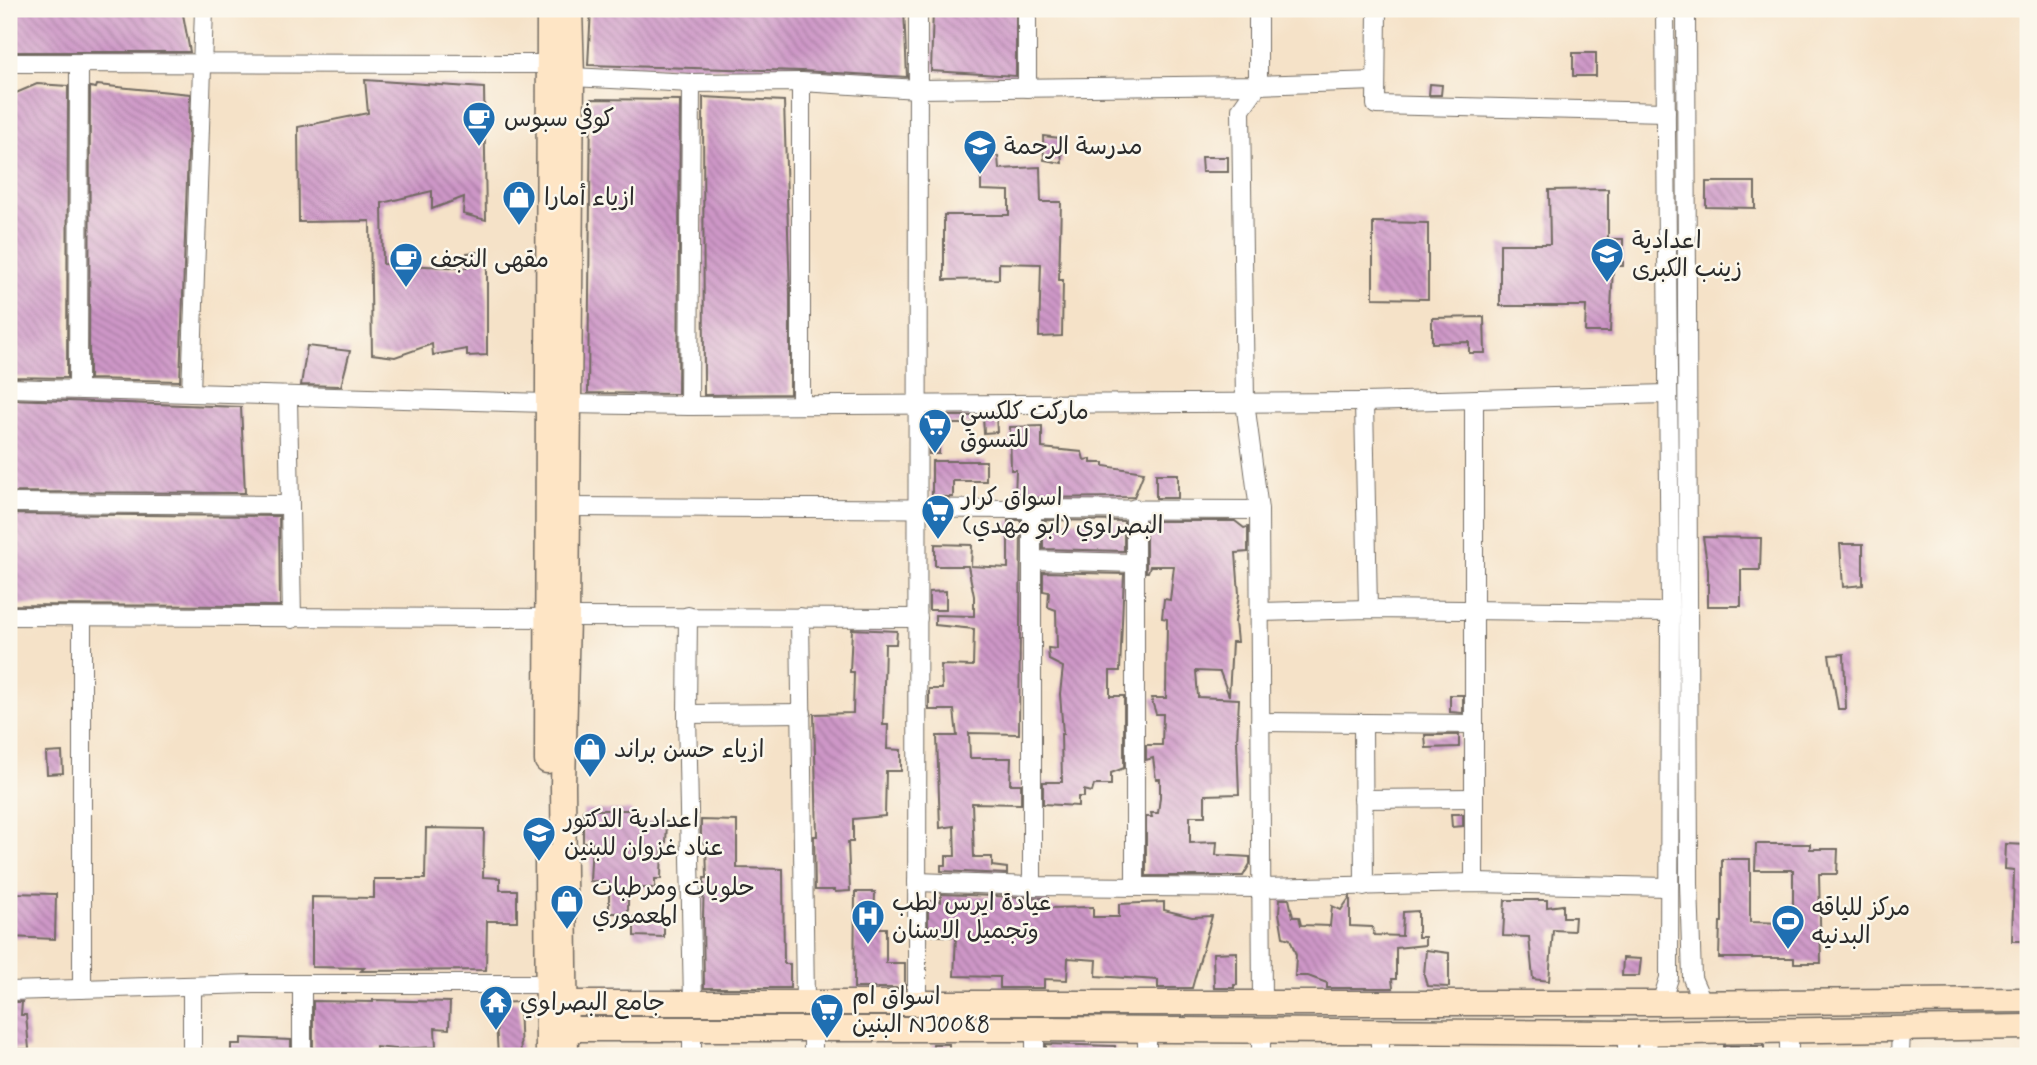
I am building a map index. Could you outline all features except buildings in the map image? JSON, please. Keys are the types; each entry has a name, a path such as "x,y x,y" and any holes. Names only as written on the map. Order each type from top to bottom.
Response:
{"street":[{"path":"191,393 204,9"},
{"path":"917,1002 918,9"},
{"path":"1027,9 1027,88"},
{"path":"1258,9 1258,85 1241,110 1245,402 1259,510 1262,1003"},
{"path":"1377,9 1376,106 1666,113"},
{"path":"1661,1003 1669,978 1670,612 1665,9"},
{"path":"1686,9 1689,884 1692,978 1703,1003"},
{"path":"548,1056 547,984 556,810 558,404 549,64 560,10"},
{"path":"557,618 567,507 558,404 572,77 560,10"},
{"path":"9,63 549,64"},
{"path":"78,389 79,64"},
{"path":"572,77 691,83 801,82 918,89 1376,81"},
{"path":"801,82 801,405"},
{"path":"689,406 691,83"},
{"path":"1665,175 1687,174"},
{"path":"9,388 689,406 1364,402 1667,394"},
{"path":"288,396 292,619"},
{"path":"1474,400 1474,883"},
{"path":"1364,402 1368,610"},
{"path":"9,503 289,505"},
{"path":"567,507 1259,510"},
{"path":"1032,508 1032,886"},
{"path":"1135,508 1135,886"},
{"path":"1032,560 1134,563"},
{"path":"1259,612 1670,612"},
{"path":"9,616 292,619 688,616 918,618"},
{"path":"688,616 687,714 693,1002"},
{"path":"82,617 82,989"},
{"path":"800,617 805,1002"},
{"path":"687,714 802,713"},
{"path":"1260,722 1472,724"},
{"path":"1363,723 1364,887"},
{"path":"1363,799 1473,798"},
{"path":"556,810 566,1003 566,1056"},
{"path":"917,882 1261,888 1474,883 1669,887"},
{"path":"1669,978 1692,978"},
{"path":"9,990 302,984 547,984"},
{"path":"302,984 302,1056"},
{"path":"192,986 192,1056"},
{"path":"566,1003 1703,1003 2028,1000"},
{"path":"1900,1056 1913,1028 1929,1016 1925,1005 1920,1001"},
{"path":"1976,1001 1972,1017 1979,1027"},
{"path":"607,1029 602,1017 609,1003"},
{"path":"1289,1030 1295,1013 1290,1003"},
{"path":"1324,1003 1322,1021 1331,1030"},
{"path":"566,1029 1380,1030 1637,1044 1789,1030 2028,1027"},
{"path":"692,1029 692,1056"},
{"path":"813,1029 813,1056"},
{"path":"1035,1029 1035,1056"},
{"path":"1147,1029 1147,1056"},
{"path":"1261,1030 1261,1056"},
{"path":"1380,1030 1380,1056"},
{"path":"1789,1030 1789,1056"}],"place":[{"name":"كوفي سبوس","path":"479,148"},
{"name":"مدرسة الرحمة","path":"980,176"},
{"name":"ازياء أمارا","path":"519,227"},
{"name":"اعدادية زينب الكبرى","path":"1607,284"},
{"name":"مقهى النجف","path":"406,289"},
{"name":"ماركت كلكسي للتسوق","path":"935,455"},
{"name":"اسواق كرار البصراوي (ابو مهدي)","path":"938,541"},
{"name":"ازياء حسن براند","path":"590,779"},
{"name":"اعدادية الدكتور عناد غزوان للبنين","path":"539,863"},
{"name":"حلويات ومرطبات المعموري","path":"567,931"},
{"name":"عيادة ايرس لطب وتجميل الاسنان","path":"868,946"},
{"name":"مركز للياقه البدنيه","path":"1788,951"},
{"name":"جامع البصراوي","path":"496,1032"},
{"name":"اسواق ام البنين NJ0088","path":"827,1040"}]}
